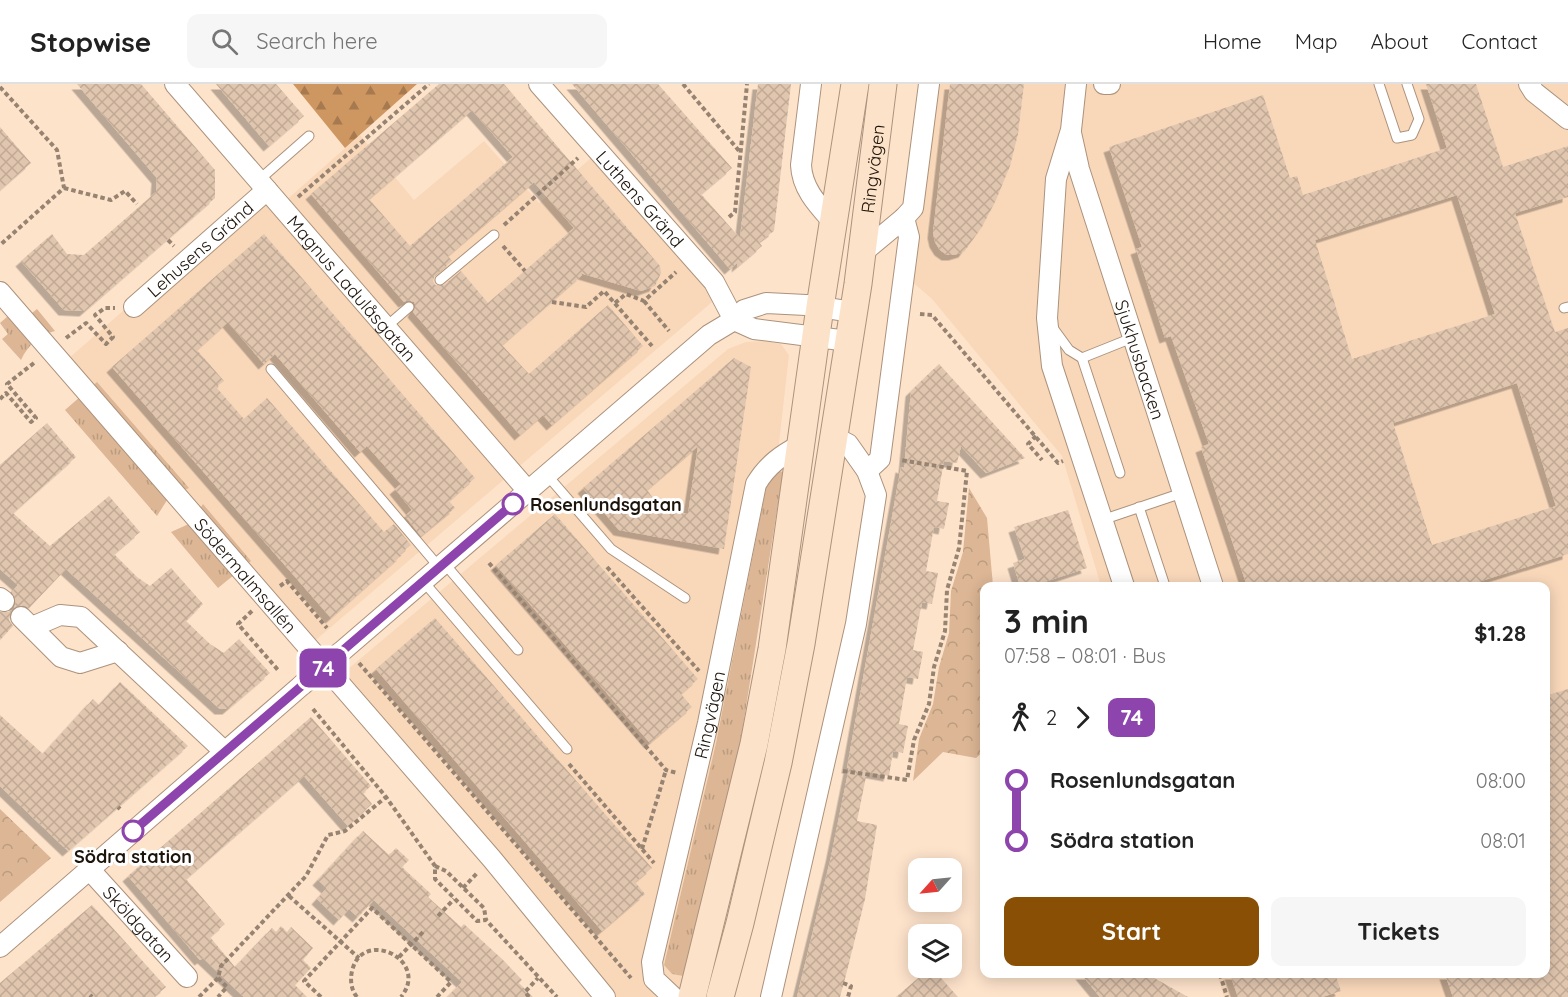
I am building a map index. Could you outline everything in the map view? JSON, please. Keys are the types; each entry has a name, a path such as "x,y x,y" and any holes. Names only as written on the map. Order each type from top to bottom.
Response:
{"main road":[{"name":"Ringvägen","path":"692,997 754,744 772,649 820,307 855,84"},
{"name":"Ringvägen","path":"720,997 778,763 801,644 862,253 883,84"}],"street":[{"name":"Magnus Ladulåsgatan","path":"176,84 528,491"},
{"name":"Luthens Gränd","path":"539,84 714,282 734,320"},
{"name":"Ringvägen","path":"811,84 801,165 802,179 815,201 834,223"},
{"name":"Ringvägen","path":"862,253 913,208 930,84"},
{"name":"Sjukhusbacken","path":"1076,84 1071,130 1056,179 1047,318 1052,366 1123,582"},
{"path":"1104,84 1110,84"},
{"path":"1529,84 1534,92 1568,119"},
{"name":"Sjukhusbacken","path":"1071,130 1079,169 1213,582"},
{"name":"Lehusens Gränd","path":"134,307 263,185"},
{"path":"867,471 880,459 909,237 904,218"},
{"name":"Södermalmsallén","path":"0,292 492,859 605,997"},
{"path":"0,947 709,335 734,320 744,310 766,303 806,304 853,312"},
{"path":"734,320 754,328 848,341"},
{"path":"771,997 856,624 876,495 867,471 848,444 834,437"},
{"name":"Ringvägen","path":"673,997 654,980 652,963 708,723 756,484 764,470 780,455 802,444"},
{"path":"118,651 80,663 61,657 26,622 60,615 81,617 118,651 225,752"},
{"name":"Sköldgatan","path":"89,869 187,977"}],"lane":[{"path":"1378,84 1396,138 1412,135 1419,119 1407,84"},
{"path":"263,185 309,136"},
{"path":"440,280 494,235"},
{"path":"387,326 409,307"},
{"path":"1047,318 1069,350 1082,358 1120,473"},
{"path":"1082,358 1132,338"},
{"path":"271,369 518,650"},
{"path":"547,475 611,549 686,598"},
{"path":"1102,520 1182,493"},
{"path":"1140,507 1164,582"},
{"path":"423,581 567,749"}],"path":[{"path":"308,188 429,84"},
{"path":"683,84 740,153"},
{"path":"729,217 735,212 747,84"},
{"path":"0,87 57,150 64,188"},
{"path":"525,271 494,235 579,158"},
{"path":"64,188 111,200 125,191 137,204"},
{"path":"0,245 64,188"},
{"path":"644,301 676,272"},
{"path":"552,302 586,307 604,291 652,346"},
{"path":"615,303 626,294 644,301 669,331"},
{"path":"914,313 932,315 1058,463"},
{"path":"86,323 106,344 113,338 95,315"},
{"path":"0,399 6,393 31,422 36,418 7,384"},
{"path":"1036,436 1028,444 1042,460"},
{"path":"848,772 907,780 914,740 929,704 934,667 945,632 947,590 959,548 967,471 905,460"},
{"path":"600,559 697,671"},
{"path":"489,563 666,770 678,774"},
{"path":"287,581 327,628"},
{"path":"238,624 278,670"},
{"path":"344,650 631,978"},
{"path":"313,709 386,797 435,867 435,879 477,921 486,920"},
{"path":"567,749 567,763 651,860"},
{"path":"642,849 666,770"},
{"path":"199,997 218,978 221,966 306,876 328,835 345,831 386,797"},
{"path":"435,867 446,871 484,908 486,920 557,997"},
{"path":"463,888 475,876"},
{"path":"289,896 359,958"},
{"path":"438,916 454,899"},
{"path":"321,997 304,981 372,908 451,982 437,997"},
{"path":"399,957 424,931"},
{"path":"357,997 351,986 353,966 359,958 378,949 399,957 407,970 407,983 401,997"},
{"path":"218,978 227,987 218,997"},
{"path":"529,997 525,992 538,978"},
{"path":"1221,978 1227,997"},
{"path":"843,983 851,986 848,997"}],"shaded area":[{"path":"919,84 1568,84 1568,997 1224,997 1218,978 1550,978 1550,582 1100,582 1062,456 932,299 896,268"},
{"path":"360,135 414,200 484,141 539,203 598,152 718,297 310,645 61,365 267,185 284,202"},
{"path":"763,341 781,344 789,355 776,470 767,483 716,743 664,965 672,974 683,976 678,997 611,997 335,680 728,349 746,342"}],"green space":[{"path":"293,84 417,84 345,148"},
{"path":"23,303 32,313 37,309 55,331 35,341 21,360 2,339 8,334 0,323"},
{"path":"97,382 189,488 169,497 157,516 65,410"},
{"path":"776,470 783,472 740,745 683,976 672,974 664,965 716,743 767,483"},
{"path":"969,488 987,518 993,582 980,582 980,754 976,758 943,752 913,781 919,739 933,704 939,667 949,633 951,591 963,552"},
{"path":"203,504 251,561 218,588 171,532 191,523"},
{"path":"0,809 51,858 0,902"}],"building":[{"path":"77,84 141,84 215,170 215,198 85,311 64,310 21,261 52,234 67,254 84,255 156,192 157,178"},
{"path":"216,84 276,84 304,116 269,146"},
{"path":"439,84 504,84 660,266 661,273 655,286 641,291 580,273 582,275 502,345 529,374 608,305 643,346 552,425 543,415 520,435 413,312 416,306 414,302 408,300 404,302 311,194","holes":["472,110 513,157 410,246 369,199","534,182 574,228 488,303 461,271 444,285 435,285 433,281 435,275 452,261 448,256"]},
{"path":"572,84 658,84 732,168 701,194 740,238 758,84 791,84 774,231 759,242 762,246 737,267 738,262 730,269"},
{"path":"950,84 1024,84 1018,134 1010,166 982,227 964,252 954,255 947,255 940,250 933,233"},
{"path":"1426,84 1476,84 1503,167 1568,146 1568,197 1515,213 1555,332 1568,328 1568,554 1478,582 1246,582 1201,447 1209,444 1171,336 1165,338 1136,249 1142,247 1109,147 1263,95 1290,178 1297,176 1303,195 1447,148","holes":["1457,195 1495,314 1352,359 1315,240","1517,383 1556,506 1432,545 1393,423"]},
{"path":"0,127 31,163 0,190"},
{"path":"264,234 475,478 449,501 455,508 421,536 405,516 412,510 395,489 401,484 367,446 360,452 275,354 264,364 228,322 197,350 224,381 216,387 244,419 267,398 384,532 394,524 411,545 331,618 112,367"},
{"path":"734,358 751,367 724,549 619,530 583,488","holes":["698,446 688,514 662,510 647,490"]},
{"path":"939,364 1025,458 986,473 961,446 957,463 944,461 937,501 949,503 944,529 934,527 926,571 938,573 932,604 922,602 913,650 923,652 918,679 907,677 899,724 908,726 903,753 893,751 889,776 867,772 857,821 877,825 865,899 840,997 797,997 831,857 849,768 847,768 901,467 904,468 911,391"},
{"path":"47,423 76,457 13,513 50,546 109,496 140,532 114,554 137,577 150,586 171,568 203,604 186,621 210,644 224,653 239,639 270,673 228,709 220,709 66,569 29,608 24,605 14,608 16,602 12,592 18,585 0,569 0,465"},
{"path":"1068,510 1087,568 1044,582 1019,582 1013,563 1025,559 1014,527"},
{"path":"555,514 698,679 681,694 692,707 650,743 496,565"},
{"path":"12,610 9,620 13,626 0,640 0,612"},
{"path":"435,618 652,868 635,882 645,894 602,931 376,669"},
{"path":"120,682 188,746 68,851 0,786 0,715 43,754 93,699 99,705"},
{"path":"1568,689 1568,997 1453,997 1446,978 1550,978 1550,694"},
{"path":"311,717 371,786 363,793 372,804 348,826 304,776 186,879 225,924 210,937 235,967 272,928 276,932 281,926 287,932 291,927 313,948 303,960 311,968 295,985 307,997 244,997 203,958 200,960 128,876"},
{"path":"363,831 389,855 396,848 409,860 402,867 431,894 428,897 461,927 464,924 503,960 522,980 519,983 533,997 447,997 462,982 374,900 358,917 349,909 339,920 317,899 327,888 318,880"},
{"path":"92,905 166,987 154,997 0,997 0,983"},
{"path":"918,978 941,978 958,997 896,997"},
{"path":"1084,978 1154,978 1188,997 1100,997"},
{"path":"1231,978 1336,978 1341,991 1322,997 1238,997"}],"bus line":[{"name":"74","path":"133,831 513,504"}],"place":[{"name":"Rosenlundsgatan","path":"513,504"},
{"name":"Södra station","path":"133,831"}]}
